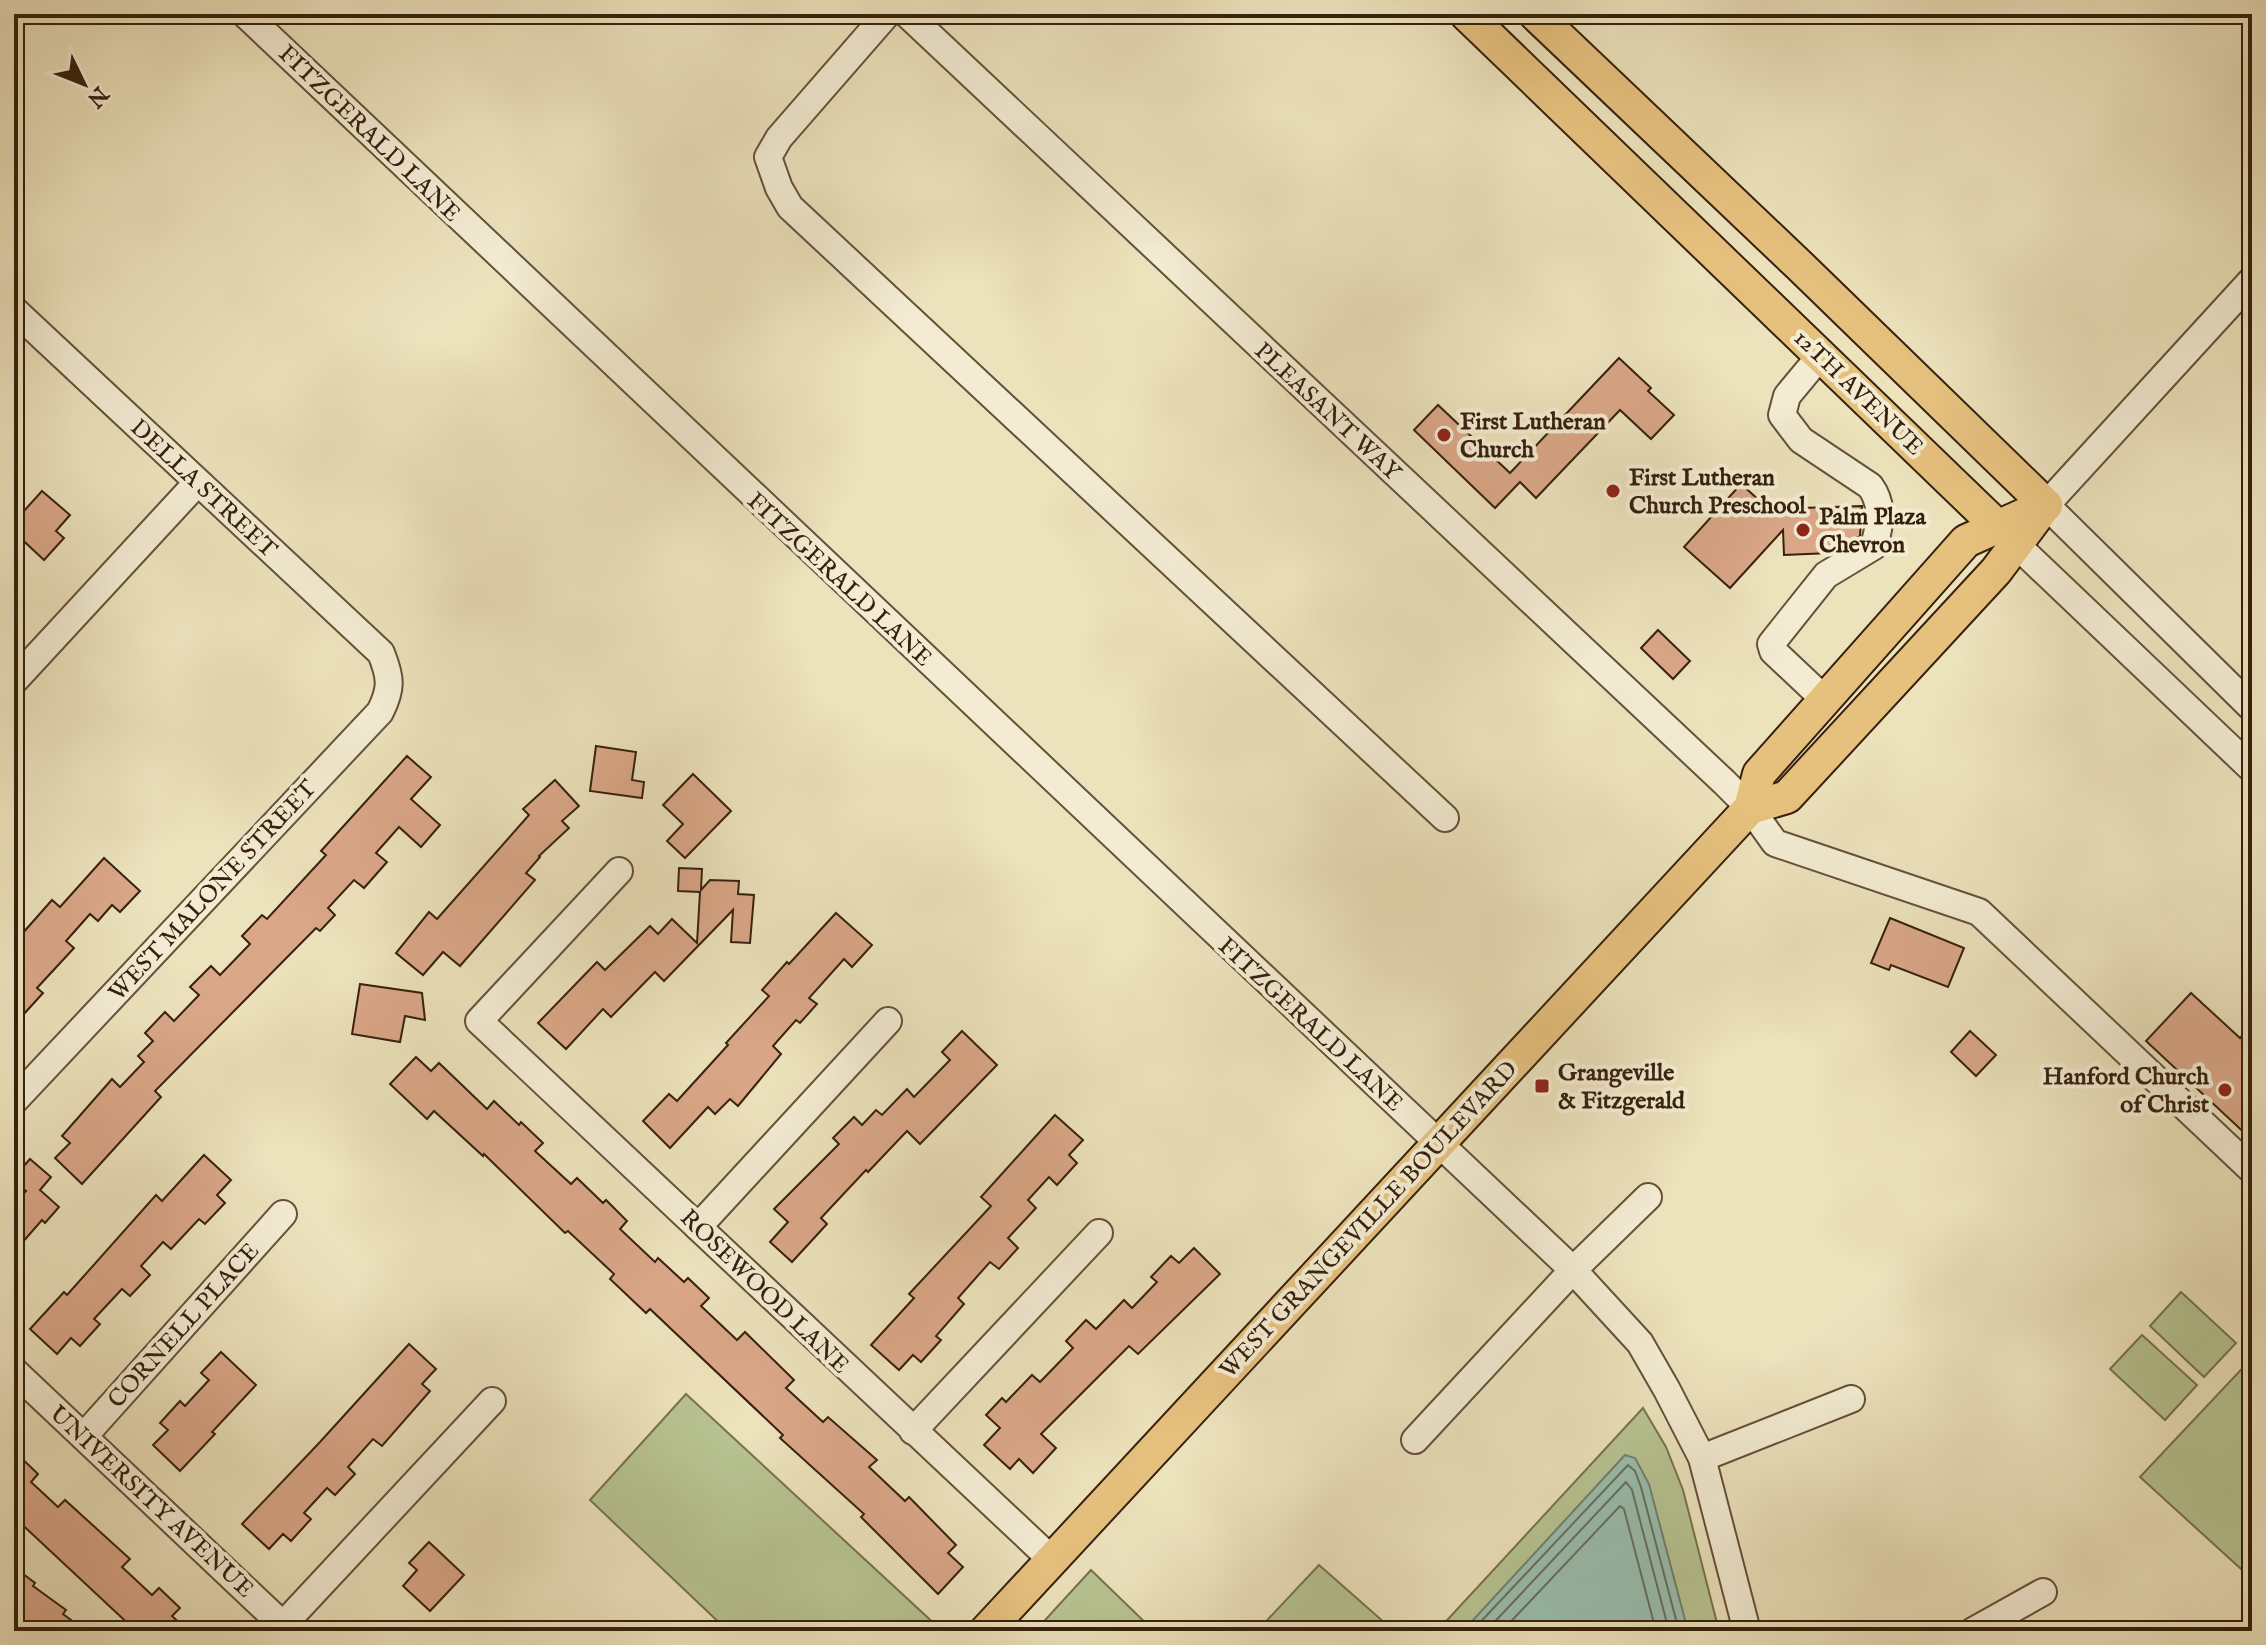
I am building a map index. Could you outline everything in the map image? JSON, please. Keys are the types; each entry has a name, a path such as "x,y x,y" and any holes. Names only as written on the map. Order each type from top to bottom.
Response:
{"main road":[{"name":"12TH AVENUE","path":"1466,14 2007,535"},
{"name":"12TH AVENUE","path":"1535,14 2046,505"},
{"name":"WEST GRANGEVILLE BOULEVARD","path":"986,1631 1750,808 1759,774 1966,541 2007,535 2046,505"},
{"name":"WEST GRANGEVILLE BOULEVARD","path":"1750,808 1787,797 1996,571 2007,535"}],"street":[{"name":"FITZGERALD LANE","path":"245,14 1573,1270 1640,1343 1702,1458 1747,1631"},
{"path":"887,14 779,138 768,157 779,188 790,207 1445,818"},
{"name":"PLEASANT WAY","path":"907,14 1750,808 1775,843 1979,912 2252,1170"},
{"path":"2046,505 2252,280"},
{"name":"DELLA STREET","path":"14,310 381,653 388,670"},
{"path":"1821,355 1787,396 1782,415 1801,440 1870,486 1877,496 1880,522 1874,546 1826,575 1771,644 1773,651 1824,699"},
{"path":"14,681 197,483"},
{"name":"12TH AVENUE","path":"2046,505 2252,708"},
{"name":"12TH AVENUE","path":"2007,535 2252,769"},
{"name":"WEST MALONE STREET","path":"14,1101 380,712 390,692 388,670"},
{"name":"ROSEWOOD LANE","path":"619,871 479,1021 1052,1560"},
{"path":"698,1227 888,1021"},
{"path":"1415,1440 1573,1270 1648,1197"},
{"name":"CORNELL PLACE","path":"84,1436 283,1214"},
{"path":"913,1431 1099,1233"},
{"name":"UNIVERSITY AVENUE","path":"14,1371 286,1628"},
{"path":"1702,1458 1851,1399"},
{"path":"286,1628 492,1401"},
{"path":"1973,1631 2043,1592"}],"green space":[{"path":"2181,1292 2236,1343 2204,1377 2150,1326"},
{"path":"2142,1335 2197,1385 2165,1420 2110,1369"},
{"path":"2252,1358 2252,1579 2140,1477"},
{"path":"686,1394 939,1628 937,1631 728,1631 590,1500"},
{"path":"1643,1408 1666,1447 1683,1490 1719,1631 1437,1631"},
{"path":"1319,1565 1394,1631 1257,1631"},
{"path":"1091,1570 1154,1631 1035,1631"}],"water":[{"path":"1625,1455 1635,1458 1649,1484 1688,1631 1463,1631"}],"building":[{"name":"First Lutheran Church","path":"1619,358 1674,415 1651,439 1620,410 1536,498 1520,482 1495,508 1414,430 1438,405 1510,473"},
{"path":"1741,484 1769,509 1862,506 1860,536 1831,553 1784,555 1783,530 1730,588 1684,547"},
{"path":"42,491 70,515 56,531 64,538 44,560 14,532 14,522"},
{"path":"1658,630 1690,661 1673,679 1641,648"},
{"path":"596,746 636,752 632,780 644,782 642,798 590,791"},
{"path":"407,756 431,777 411,799 440,825 421,847 399,827 376,853 387,862 364,888 354,880 328,908 335,915 320,931 316,928 155,1091 161,1097 82,1184 55,1158 70,1143 62,1136 112,1079 120,1087 144,1062 138,1056 153,1041 145,1033 165,1012 174,1021 199,995 190,987 211,966 220,975 250,944 242,936 262,915 267,919 326,855 321,851"},
{"path":"693,774 731,811 685,858 667,841 683,824 663,805"},
{"path":"555,780 579,806 562,821 569,828 526,873 535,880 460,966 443,952 423,975 396,953 429,912 437,919 529,815 523,809"},
{"path":"104,858 140,891 120,912 112,905 98,921 90,914 66,941 74,948 37,988 43,993 23,1015 14,1007 14,943 52,900 60,907"},
{"path":"679,868 702,869 701,890 710,880 739,881 738,894 754,895 750,943 731,942 733,910 664,981 655,972 611,1017 603,1009 566,1049 538,1023 597,962 605,970 650,926 658,934 672,919 697,943 700,892 678,891"},
{"path":"836,913 872,945 852,967 844,959 809,998 817,1004 800,1023 796,1020 773,1046 781,1054 738,1106 730,1099 715,1114 708,1107 670,1148 643,1121 669,1094 677,1101 769,996 762,990"},
{"path":"1890,918 1964,948 1948,987 1891,965 1889,970 1871,963"},
{"path":"360,984 422,993 425,1020 405,1016 400,1042 352,1034"},
{"name":"Hanford Church of Christ","path":"2191,993 2240,1038 2252,1025 2252,1140 2146,1041"},
{"path":"962,1031 997,1065 920,1144 907,1131 868,1172 866,1170 821,1218 827,1224 792,1262 770,1242 788,1222 774,1209 839,1144 833,1138 854,1117 862,1125 876,1110 882,1115 907,1089 914,1097 950,1060 942,1052"},
{"path":"1970,1031 1996,1055 1976,1076 1951,1052"},
{"path":"416,1057 431,1071 439,1063 487,1109 494,1101 519,1125 521,1122 543,1143 535,1151 571,1184 577,1178 603,1203 606,1200 627,1221 620,1229 655,1262 658,1258 684,1282 688,1278 709,1298 701,1306 737,1340 745,1332 794,1380 786,1388 823,1422 828,1417 877,1460 869,1467 905,1501 909,1497 956,1545 948,1553 963,1567 938,1594 861,1517 864,1514 780,1438 783,1435 650,1309 646,1313 610,1279 614,1274 568,1231 565,1233 484,1154 434,1111 427,1119 390,1084"},
{"path":"1055,1115 1083,1140 1069,1155 1077,1163 1057,1185 1049,1177 1028,1200 1036,1208 1008,1238 1018,1248 999,1269 990,1262 958,1298 964,1304 936,1336 941,1340 921,1362 913,1355 899,1370 871,1345 914,1298 909,1294 991,1206 981,1197"},
{"path":"204,1155 231,1180 217,1195 225,1203 205,1224 199,1219 171,1249 163,1242 141,1266 150,1275 130,1296 122,1289 94,1319 100,1324 80,1346 71,1338 57,1354 30,1329 64,1292 67,1295 156,1195 162,1201"},
{"path":"30,1159 51,1177 40,1190 59,1207 45,1223 42,1220 14,1252 14,1204 26,1191 14,1177"},
{"path":"1194,1248 1220,1274 1138,1354 1129,1346 1041,1434 1056,1448 1033,1473 1019,1459 1010,1469 984,1445 1000,1428 986,1415 1002,1398 1006,1402 1032,1375 1040,1382 1073,1348 1066,1341 1086,1320 1096,1329 1124,1300 1132,1308 1157,1282 1151,1277 1171,1256 1179,1263"},
{"path":"409,1344 436,1369 422,1384 430,1391 382,1446 373,1439 348,1467 355,1474 335,1495 327,1488 304,1513 311,1519 291,1541 283,1534 269,1549 242,1524"},
{"path":"221,1352 256,1385 180,1471 153,1445 168,1430 160,1423 180,1401 185,1406 209,1380 201,1373"},
{"path":"14,1451 38,1474 31,1482 58,1507 65,1500 130,1559 122,1567 152,1595 159,1588 180,1608 172,1616 188,1631 136,1631 14,1517"},
{"path":"429,1542 464,1575 430,1611 403,1586 417,1570 409,1563"},
{"path":"14,1567 35,1583 33,1586 66,1610 63,1614 86,1631 14,1631"}],"place":[{"name":"First Lutheran Church","path":"1444,435"},
{"name":"First Lutheran Church Preschool","path":"1613,491"},
{"name":"Palm Plaza Chevron","path":"1803,530"},
{"name":"Grangeville & Fitzgerald","path":"1542,1086"},
{"name":"Hanford Church of Christ","path":"2225,1090"}]}
